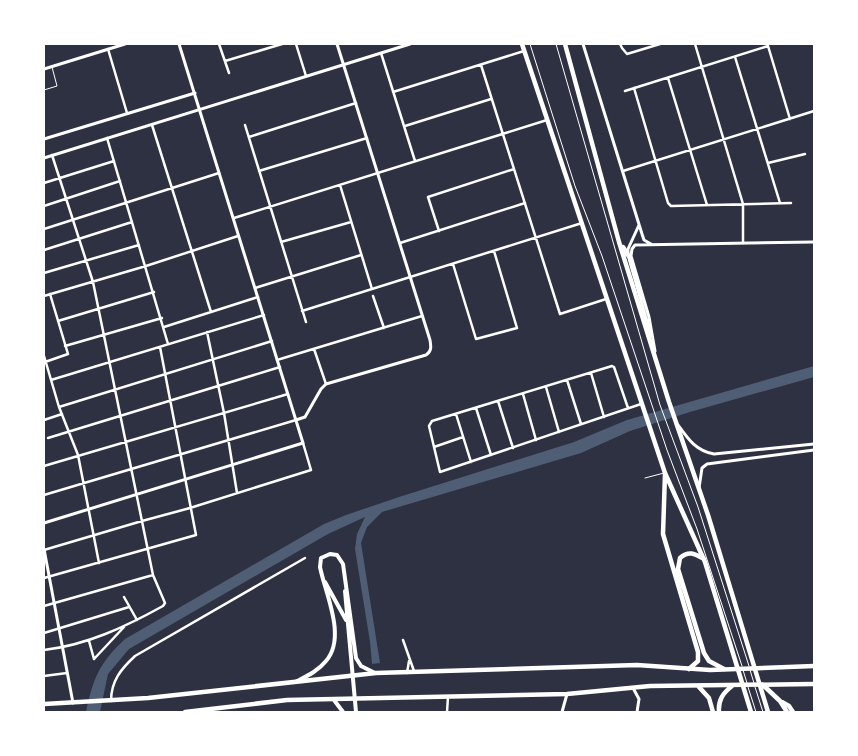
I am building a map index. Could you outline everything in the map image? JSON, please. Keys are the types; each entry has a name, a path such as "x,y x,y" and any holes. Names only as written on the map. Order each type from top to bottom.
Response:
{"main road":[{"path":"522,44 608,299 649,428 665,473 714,584 751,712"},
{"path":"565,44 619,242 669,402 699,488 724,580 768,712"},
{"path":"619,242 628,255"},
{"path":"665,473 662,532 698,652 698,662 689,669"},
{"path":"704,559 692,553 686,554 680,558 678,569 704,653 710,661 724,669"},
{"path":"297,681 314,672 322,665 329,657 333,646 333,617 320,567 321,558 330,554 337,555 340,558 344,572 356,658 361,666 376,673"},
{"path":"344,572 356,712"},
{"path":"322,576 341,609 348,626"},
{"path":"44,704 109,701 376,673 637,665 689,669 724,669 813,665"},
{"path":"184,712 288,700 567,694 650,686 699,687 814,684"},
{"path":"763,685 780,701 789,706 793,712"},
{"path":"719,712 721,698 732,686"},
{"path":"699,687 708,698 713,712"},
{"path":"334,700 343,712"},
{"path":"780,701 787,712"}],"street":[{"path":"44,69 125,44"},
{"path":"73,703 44,550 238,494 311,470 179,44"},
{"path":"219,44 229,73"},
{"path":"225,61 282,44"},
{"path":"296,44 306,76"},
{"path":"44,495 305,417 321,388 326,384 429,353 431,349 430,340 423,316 337,44"},
{"path":"44,158 410,44"},
{"path":"583,44 644,240 651,244"},
{"path":"620,44 627,54 658,44"},
{"path":"695,44 743,204 744,243"},
{"path":"626,91 768,46 790,119"},
{"path":"108,49 127,113"},
{"path":"393,92 524,51"},
{"path":"380,53 415,161"},
{"path":"735,57 780,204"},
{"path":"481,65 560,314 608,299"},
{"path":"668,78 707,205"},
{"path":"634,88 668,203 671,206 791,203"},
{"path":"44,138 195,93"},
{"path":"404,126 492,99"},
{"path":"249,137 356,103"},
{"path":"623,171 814,111"},
{"path":"234,218 547,120"},
{"path":"152,125 211,312"},
{"path":"245,125 306,322"},
{"path":"107,138 162,318 168,344"},
{"path":"259,171 367,138"},
{"path":"768,163 805,154"},
{"path":"44,650 63,648 89,641 137,620 163,606 164,601 154,575 93,282 52,155"},
{"path":"44,183 114,161"},
{"path":"439,231 428,197 514,169"},
{"path":"44,228 219,173"},
{"path":"44,206 120,181"},
{"path":"340,185 372,289"},
{"path":"400,243 525,203"},
{"path":"44,250 132,222"},
{"path":"281,242 351,222"},
{"path":"302,311 582,223"},
{"path":"639,225 628,249 628,255 646,317 655,358"},
{"path":"44,296 146,266 239,235"},
{"path":"655,358 651,323 631,256 634,246 638,244 814,242"},
{"path":"44,273 139,245"},
{"path":"453,264 476,339 517,328 494,251"},
{"path":"255,288 361,255"},
{"path":"58,321 154,292"},
{"path":"45,362 68,354 50,294"},
{"path":"373,296 384,328"},
{"path":"164,327 258,297"},
{"path":"51,380 264,316"},
{"path":"277,360 423,316"},
{"path":"65,346 162,318"},
{"path":"207,332 238,494"},
{"path":"60,408 272,341"},
{"path":"44,578 196,535 160,347"},
{"path":"314,349 326,384"},
{"path":"44,356 62,414 78,455 99,563"},
{"path":"628,408 614,366 456,414 430,423 440,472 642,404"},
{"path":"48,438 280,367"},
{"path":"591,373 604,417"},
{"path":"567,380 581,424"},
{"path":"546,387 559,432"},
{"path":"44,466 288,394"},
{"path":"523,394 536,440"},
{"path":"498,401 513,448"},
{"path":"476,408 491,455"},
{"path":"44,420 62,414"},
{"path":"456,414 471,462"},
{"path":"676,421 689,441 708,454 814,444"},
{"path":"434,446 463,437"},
{"path":"44,523 303,443"},
{"path":"699,488 702,468 707,464 814,450"},
{"path":"109,701 117,675 135,656 304,558"},
{"path":"44,606 154,575"},
{"path":"124,597 137,620"},
{"path":"44,633 129,607"},
{"path":"89,641 94,659 125,626"},
{"path":"403,640 414,672"},
{"path":"407,672 410,660"},
{"path":"44,676 67,673"},
{"path":"633,688 639,699 637,712"},
{"path":"562,712 567,694"},
{"path":"446,712 448,697"}],"lane":[{"path":"530,44 576,186 660,425 756,712"},
{"path":"556,44 660,405 724,580 763,712"},
{"path":"44,90 57,86 52,66"},
{"path":"645,478 665,473"}],"water":[{"path":"814,366 814,377 690,412 630,431 581,453 382,512 367,527 361,543 380,663 372,664 355,549 357,534 365,517 328,534 129,649 108,674 100,712 86,712 91,690 98,672 109,656 125,639 324,524 399,497 574,442 627,420"}]}
